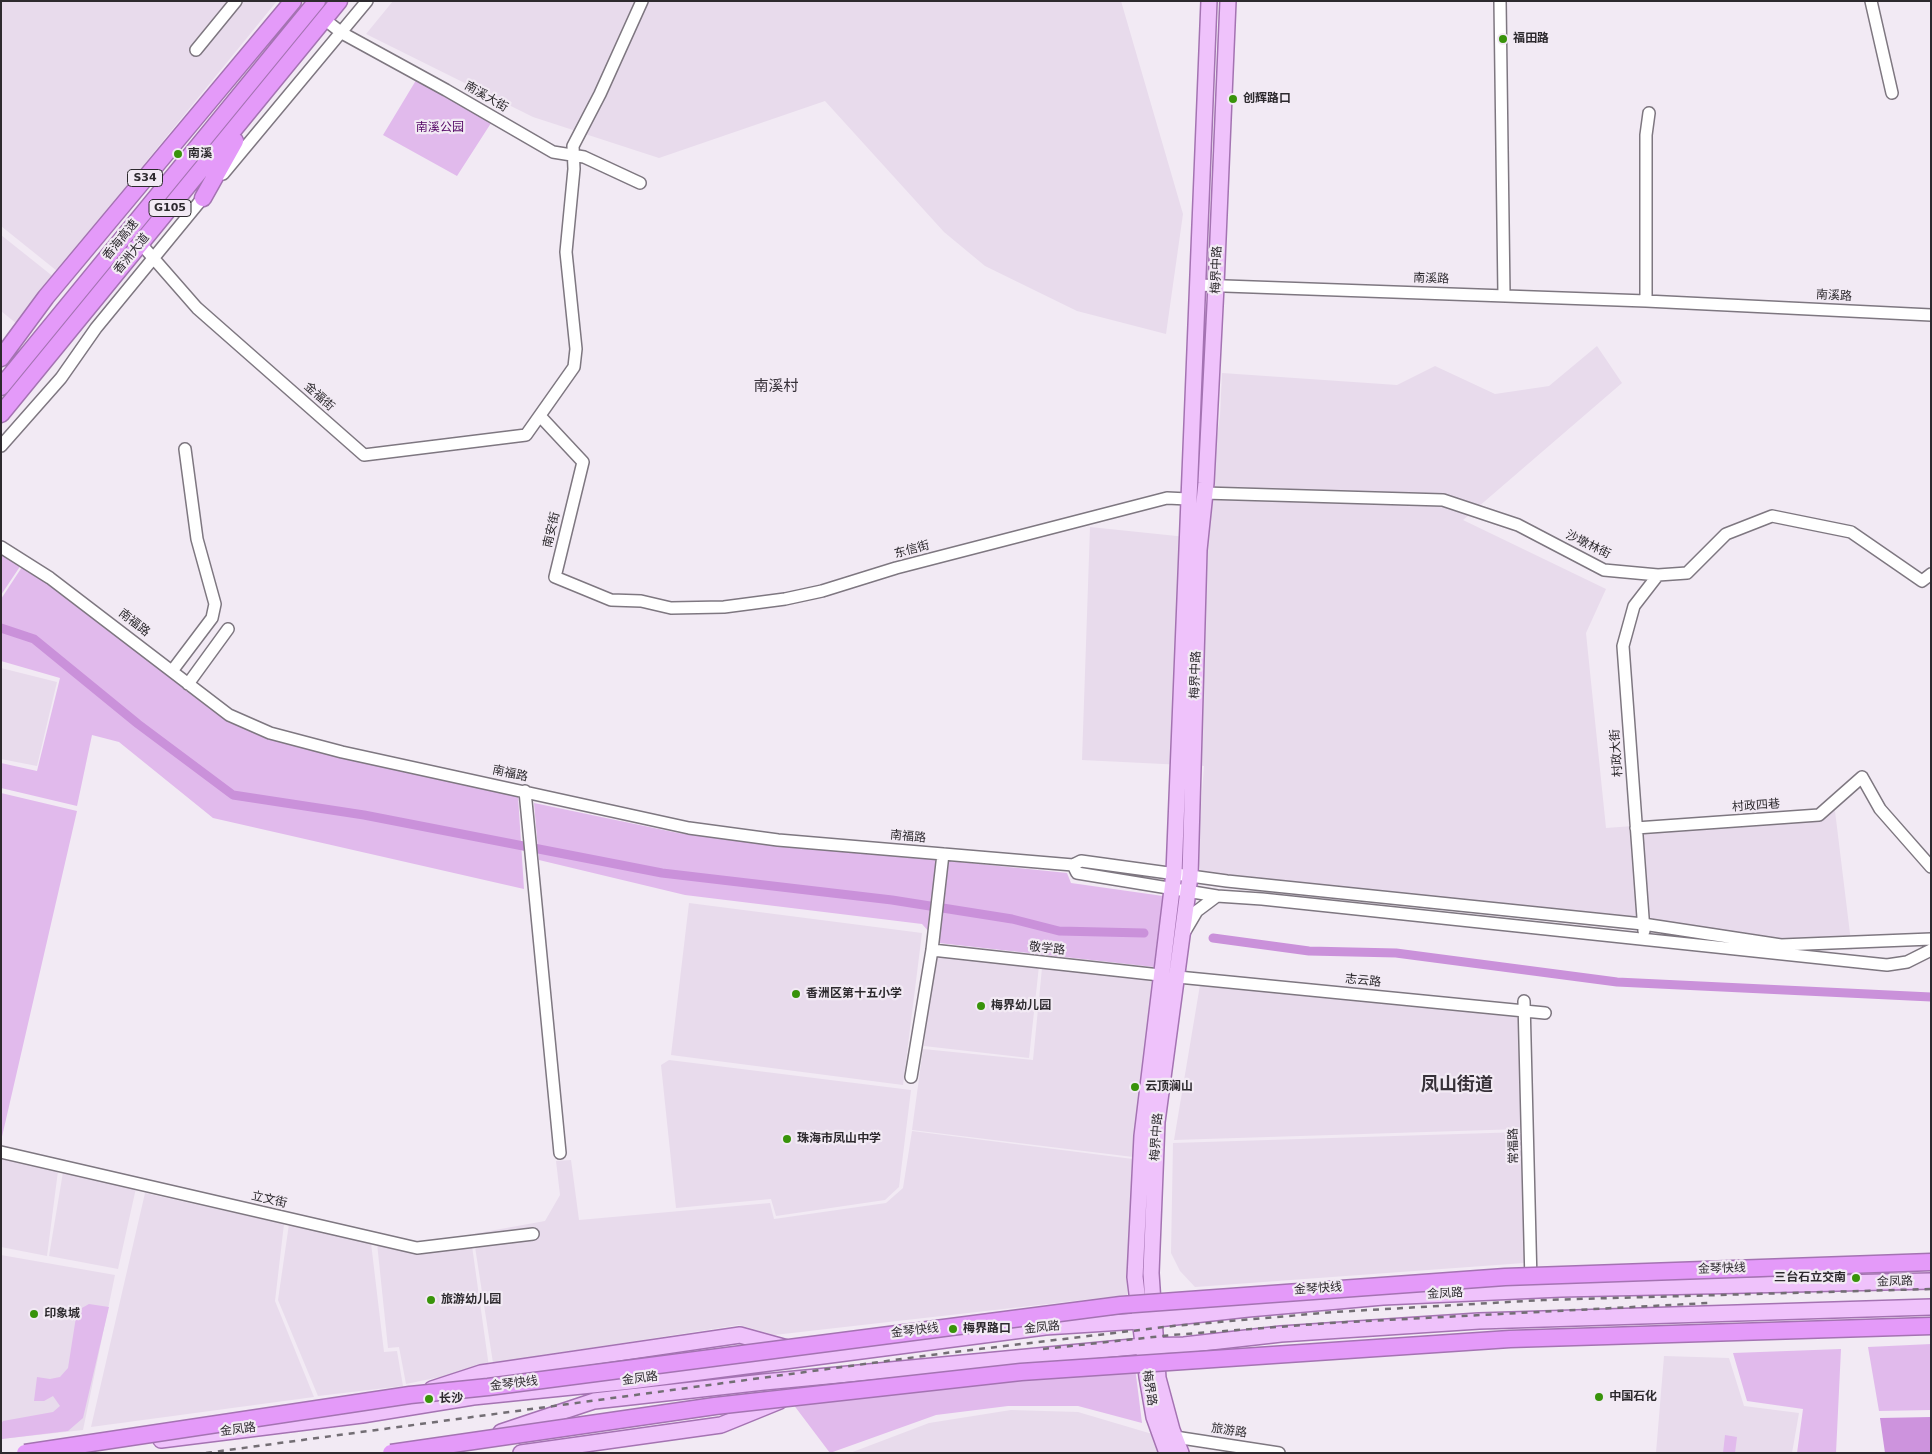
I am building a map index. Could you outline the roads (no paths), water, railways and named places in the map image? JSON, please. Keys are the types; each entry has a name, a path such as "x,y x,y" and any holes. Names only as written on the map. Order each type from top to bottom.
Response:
{"highway":[{"name":"香海高速","path":"1,358 46,297 292,1"},
{"name":"香洲大道","path":"1,377 312,1"},
{"name":"香海高速","path":"1,386 318,1"},
{"name":"香洲大道","path":"1,414 339,1"},
{"path":"203,198 256,103"},
{"path":"1,369 20,354"},
{"name":"金琴快线","path":"25,1453 410,1396 1141,1303 1505,1277 1931,1262"},
{"path":"390,1453 734,1403 1021,1372 1510,1339 1931,1326"}],"main road":[{"name":"梅界中路","path":"1139,1321 1135,1277 1142,1136 1174,873 1209,1"},
{"name":"梅界中路","path":"1150,1346 1155,1320 1151,1288 1157,1122 1184,933 1190,876 1199,550 1216,286 1228,1"},
{"name":"金凤路","path":"69,1453 362,1415 473,1397 631,1381 1045,1327 1155,1320 1383,1297 1531,1290 1931,1281"},
{"path":"1151,1288 1164,1310 1179,1317"},
{"name":"金凤路","path":"443,1452 594,1401 847,1374 1150,1346 1184,1346 1281,1334 1479,1321 1931,1307"},
{"name":"梅界路","path":"1139,1321 1150,1346 1154,1417 1167,1453"},
{"path":"410,1396 481,1373 740,1334 817,1356"},
{"path":"1150,1346 1181,1453"},
{"path":"1158,1378 1171,1352 1184,1346"},
{"path":"521,1453 721,1425 847,1374"}],"street":[{"path":"196,50 236,1"},
{"path":"1,446 61,378 75,356 154,256 367,1"},
{"path":"540,416 574,367 576,348 566,252 574,157 573,146 600,94 642,1"},
{"path":"1500,1 1504,295"},
{"path":"1871,1 1892,93"},
{"name":"南溪大街","path":"324,19 342,33 553,152 574,157 584,157 640,183"},
{"path":"1646,301 1646,134 1649,113"},
{"name":"金福街","path":"141,244 154,256 197,308 364,456 526,435 540,416"},
{"name":"南溪路","path":"1197,285 1504,295 1931,315"},
{"name":"南安街","path":"540,416 583,462 555,578 611,600 641,601"},
{"path":"172,672 212,618 215,604 197,539 185,449"},
{"name":"沙墩林街","path":"1204,493 1443,500 1518,525 1604,570 1658,575 1687,573 1726,534 1772,516 1851,532 1922,581 1931,574"},
{"name":"东信街","path":"641,601 671,608 724,607 785,600 896,568 1167,498 1188,499"},
{"name":"南福路","path":"2,546 50,578 228,715 270,733 342,752 689,828 778,840 1073,865"},
{"name":"村政大街","path":"1644,939 1623,646 1634,606 1658,575"},
{"path":"188,684 228,629"},
{"name":"村政四巷","path":"1636,828 1819,816 1862,776 1880,808 1931,866"},
{"path":"525,791 560,1153"},
{"path":"910,1077 932,950 943,854"},
{"path":"1931,938 1780,946 1643,924 1190,876 1081,861 1073,865 1077,873 1188,893 1887,965 1907,962 1931,950"},
{"path":"1184,933 1197,911 1218,896"},
{"name":"敬学路","path":"932,950 1160,976"},
{"name":"志云路","path":"1178,977 1524,1006 1545,1013"},
{"path":"1157,1005 1174,1006"},
{"name":"常福路","path":"1524,1006 1531,1290"},
{"name":"立文街","path":"1,1152 417,1248 533,1234"},
{"name":"旅游路","path":"1175,1437 1279,1453"}],"waterway":[{"path":"1,628 34,639 138,724 233,795 364,815 662,873 892,900 1012,919 1059,931 1144,933"},
{"path":"1213,938 1309,951 1396,953 1617,982 1931,997"}],"railway":[{"path":"206,1453 946,1353 1173,1326 1334,1312 1543,1300 1931,1289"},
{"path":"1043,1349 1172,1335 1330,1323 1708,1303"}],"place":[{"name":"福田路","path":"1503,39"},
{"name":"创辉路口","path":"1233,99"},
{"name":"南溪","path":"178,154"},
{"name":"香洲区第十五小学","path":"796,994"},
{"name":"梅界幼儿园","path":"981,1006"},
{"name":"云顶澜山","path":"1135,1087"},
{"name":"珠海市凤山中学","path":"787,1139"},
{"name":"三台石立交南","path":"1856,1278"},
{"name":"旅游幼儿园","path":"431,1300"},
{"name":"印象城","path":"34,1314"},
{"name":"梅界路口","path":"953,1329"},
{"name":"中国石化","path":"1599,1397"},
{"name":"长沙","path":"429,1399"}],"district":[{"name":"南溪村","path":"776,387"},
{"name":"凤山街道","path":"1457,1085"}],"park label":[{"name":"南溪公园","path":"440,128"}]}
